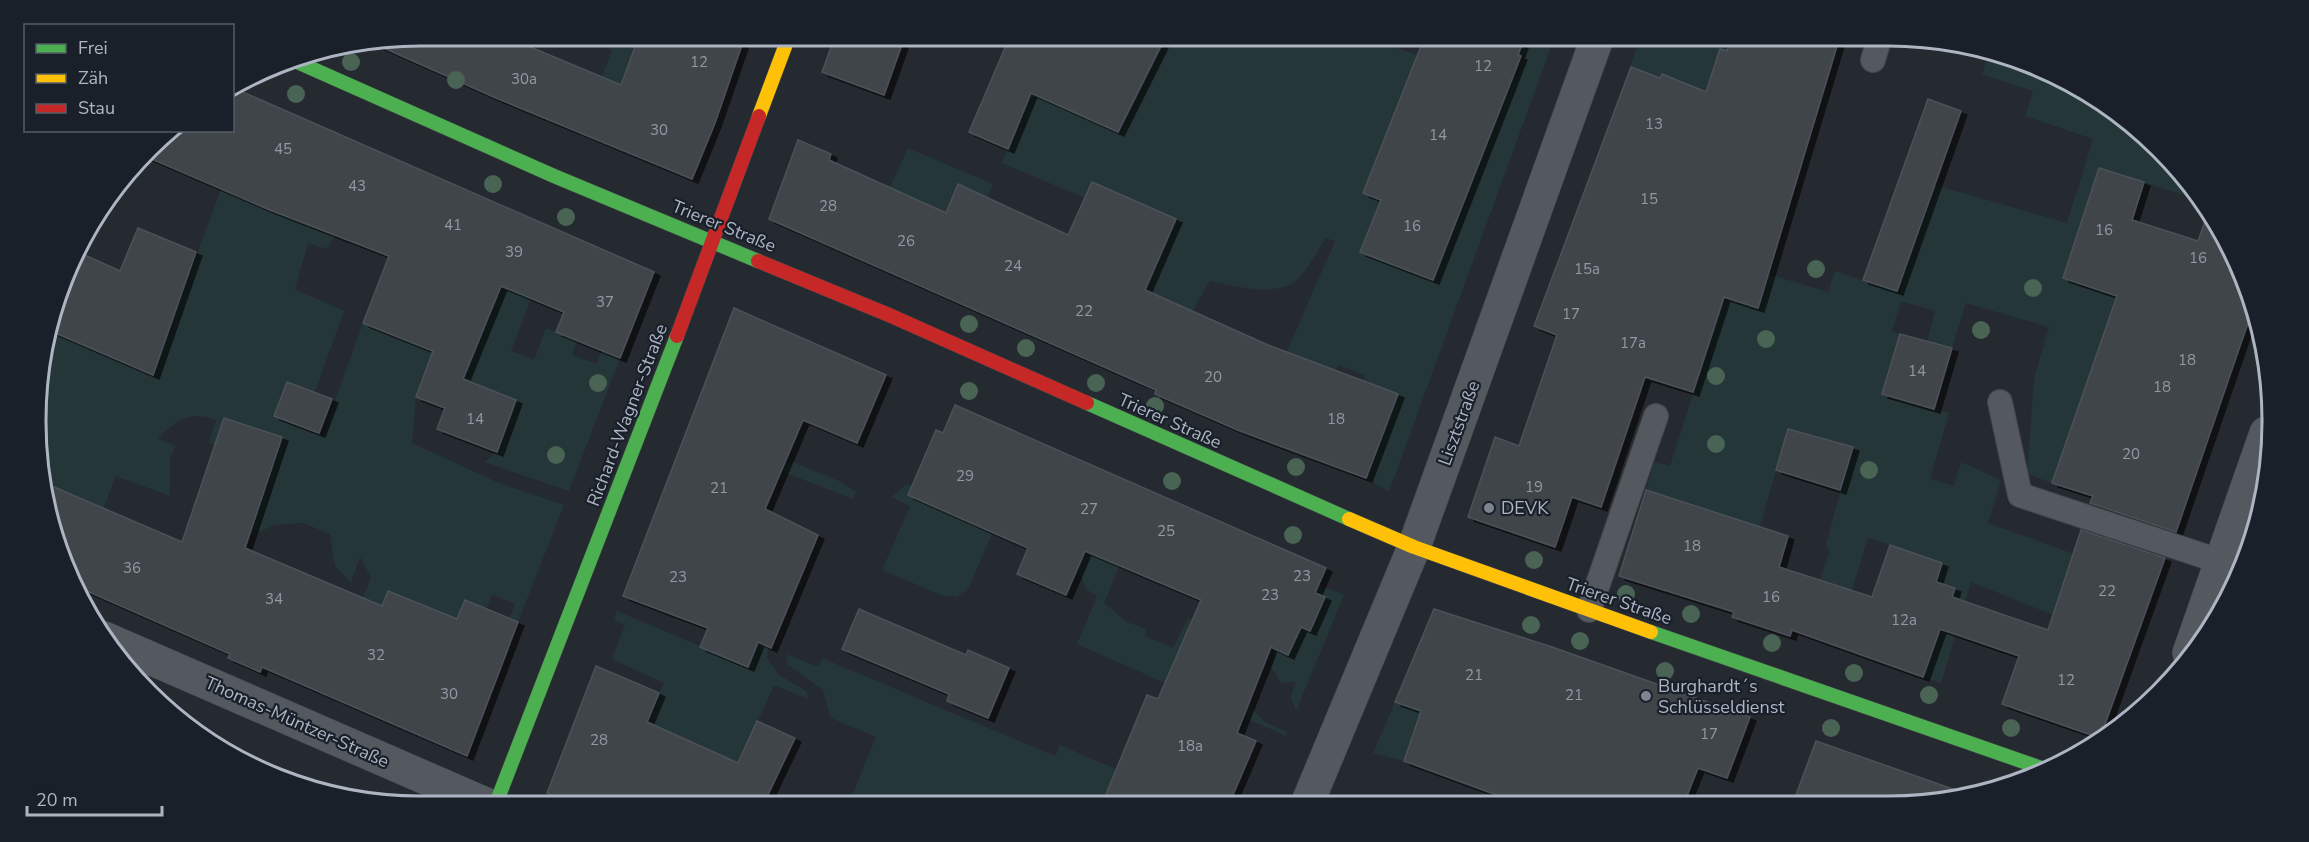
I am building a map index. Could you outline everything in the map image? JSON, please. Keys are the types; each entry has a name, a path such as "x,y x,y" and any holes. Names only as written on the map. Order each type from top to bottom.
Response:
{"street":[{"name":"Richard-Wagner-Straße","path":"499,796 713,241 785,46"},
{"name":"Lisztstraße","path":"1309,796 1414,547 1594,46"},
{"name":"Trierer Straße","path":"304,65 554,176 889,315 1414,547 2034,766"},
{"path":"2196,633 2262,445"},
{"name":"Thomas-Müntzer-Straße","path":"122,646 467,796"}],"lane":[{"path":"1873,60 1877,46"},
{"path":"2000,402 2020,495 2222,562"},
{"path":"1589,610 1656,416"}],"shaded area":[{"path":"602,46 635,46 619,150 580,136 612,50"},
{"path":"1145,46 1392,46 1505,89 1510,75 1517,77 1524,57 1518,55 1522,46 1551,46 1389,492 1366,478 1398,395 1363,382 1365,375 1338,365 1336,371 1274,443 1251,435 1335,241 1326,238 1300,277 1292,284 1281,288 1257,289 1210,281 1192,311 1155,394 1136,381 1085,198 1002,163 1031,93 1118,132 1141,87","holes":["1406,84 1496,120 1433,279 1360,251 1381,200 1380,150"]},
{"path":"1637,46 1729,46 1727,51 1720,49 1715,207 1693,87 1635,68 1628,72"},
{"path":"1987,60 2031,75 2075,97 2135,139 2170,174 2187,196 2099,168 2117,296 2052,483 2027,474 2034,379 2049,327 1966,303 1952,348 1927,342 1935,311 1901,301 1892,331 1900,334 1882,394 1949,413 1930,479 1954,486 1961,462 2001,480 1988,523 2074,554 2053,615 1971,582 1941,683 1923,677 1955,589 1936,582 1942,564 1868,537 1835,646 1800,635 1830,551 1826,545 1852,447 1788,429 1758,533 1752,525 1646,490 1654,462 1670,466 1724,297 1758,307 1768,274 1828,292 1835,271 1898,292 1935,185 2067,223 2093,139 2025,116 2033,91 1982,74"},
{"path":"908,148 993,184 944,296 887,194"},
{"path":"230,164 335,235 327,249 308,243 295,289 344,311 315,392 287,382 277,411 297,425 323,434 363,323 390,334 406,290 380,280 390,258 385,257 393,240 468,272 416,397 412,443 499,483 564,505 518,622 509,619 515,604 492,595 486,609 465,601 437,665 402,613 408,599 388,591 382,606 363,598 371,577 360,557 351,582 335,566 330,534 303,523 275,525 247,537 282,437 225,418 215,445 209,442 216,420 198,416 177,422 158,439 176,446 170,457 170,496 116,476 103,509 53,487 46,421 50,372 57,334 153,374"},
{"path":"481,278 531,299 511,351 534,360 546,328 577,340 572,355 596,364 602,351 620,358 569,491 484,462 497,452 516,400 463,379"},
{"path":"793,462 839,481 856,492 853,499 781,471 779,465"},
{"path":"907,484 997,522 969,587 957,597 944,596 882,570 910,506 891,497"},
{"path":"1093,532 1127,546 1104,603 1127,622 1146,629 1145,636 1173,648 1188,618 1192,620 1165,683 1077,644 1097,596 1086,589 1082,577 1075,574"},
{"path":"1319,585 1344,595 1296,711 1291,697 1295,682 1281,683 1272,668 1274,649 1288,655 1301,627 1310,631 1325,598 1315,593"},
{"path":"617,611 700,646 757,643 768,646 767,658 778,674 807,692 808,699 774,685 733,776 642,732 664,683 612,659 625,625 614,620"},
{"path":"786,654 818,667 822,658 1055,756 1060,745 1160,788 1156,796 1134,796 1110,786 1106,796 852,796 876,737 831,718 823,690 788,665"},
{"path":"1185,691 1245,713 1249,704 1263,721 1287,732 1286,736"},
{"path":"1395,702 1421,711 1404,761 1373,753"}],"building":[{"path":"421,46 528,46 621,85 635,46 742,46 715,123 692,179 496,98 385,48"},
{"path":"831,46 901,46 884,95 822,72"},
{"path":"1006,46 1161,46 1118,132 1031,93 1008,149 969,132"},
{"path":"1421,46 1521,46 1518,55 1521,56 1433,280 1360,252 1381,200 1363,193"},
{"path":"1729,46 1837,46 1758,308 1724,297 1693,392 1645,377 1601,507 1572,497 1555,547 1468,517 1495,437 1519,446 1557,335 1534,326 1631,67 1660,78 1662,74 1706,92 1720,49 1727,51"},
{"path":"243,92 654,272 620,358 556,332 564,312 501,286 463,379 516,400 497,452 437,429 445,408 416,397 433,351 363,323 389,256 270,210 153,159 183,132 234,132 234,97"},
{"path":"1928,99 1961,111 1897,291 1863,280"},
{"path":"798,140 831,154 829,160 946,213 958,184 1068,235 1092,182 1176,219 1145,290 1268,345 1398,394 1366,478 1240,431 1155,394 1156,390 769,219"},
{"path":"2099,168 2144,182 2132,220 2198,241 2205,222 2224,255 2249,320 2176,532 2090,503 2093,496 2052,483 2117,296 2063,278"},
{"path":"138,228 196,252 153,375 57,334 66,301 85,255 120,271"},
{"path":"734,308 886,375 857,443 803,420 765,509 818,535 771,648 758,642 748,667 700,647 708,628 623,596"},
{"path":"1900,334 1952,348 1934,409 1882,394"},
{"path":"287,382 332,399 319,433 274,416"},
{"path":"955,405 1326,568 1315,593 1325,597 1310,631 1301,627 1288,655 1271,647 1237,733 1256,741 1232,796 1105,796 1147,695 1158,699 1201,600 1085,551 1066,595 1017,574 1028,548 908,495 936,430 943,433"},
{"path":"224,418 282,437 245,548 382,606 388,591 457,619 465,600 518,622 467,756 262,667 260,672 228,658 230,654 87,591 66,541 53,486 182,542"},
{"path":"1788,429 1853,447 1840,490 1776,470"},
{"path":"1646,490 1788,536 1779,567 1872,597 1890,545 1942,563 1936,582 1955,588 1952,597 2048,630 2081,530 2165,558 2104,726 2091,735 2002,704 2019,656 1940,629 1923,677 1792,630 1790,636 1732,617 1734,612 1619,576"},
{"path":"859,609 966,655 968,650 1009,668 988,718 947,701 949,694 842,649"},
{"path":"1434,609 1552,647 1750,717 1727,778 1698,768 1687,796 1499,796 1404,761 1421,711 1395,702"},
{"path":"596,666 659,693 647,722 738,763 757,721 795,738 767,796 554,796 547,793"},
{"path":"1816,741 1953,789 1912,795 1796,796"}],"traffic: fast":[{"path":"304,65 554,176 758,261"},
{"path":"499,796 677,336"},
{"path":"1087,403 1349,519"},
{"path":"1651,632 2034,766"}],"traffic: slow":[{"path":"759,116 785,46"},
{"path":"1349,519 1414,547 1651,632"}],"traffic: jam":[{"path":"677,336 759,116"},
{"path":"758,261 889,315 1087,403"}],"place":[{"name":"DEVK","path":"1489,508"},
{"name":"Burghardt´s Schlüsseldienst","path":"1646,696"}]}
